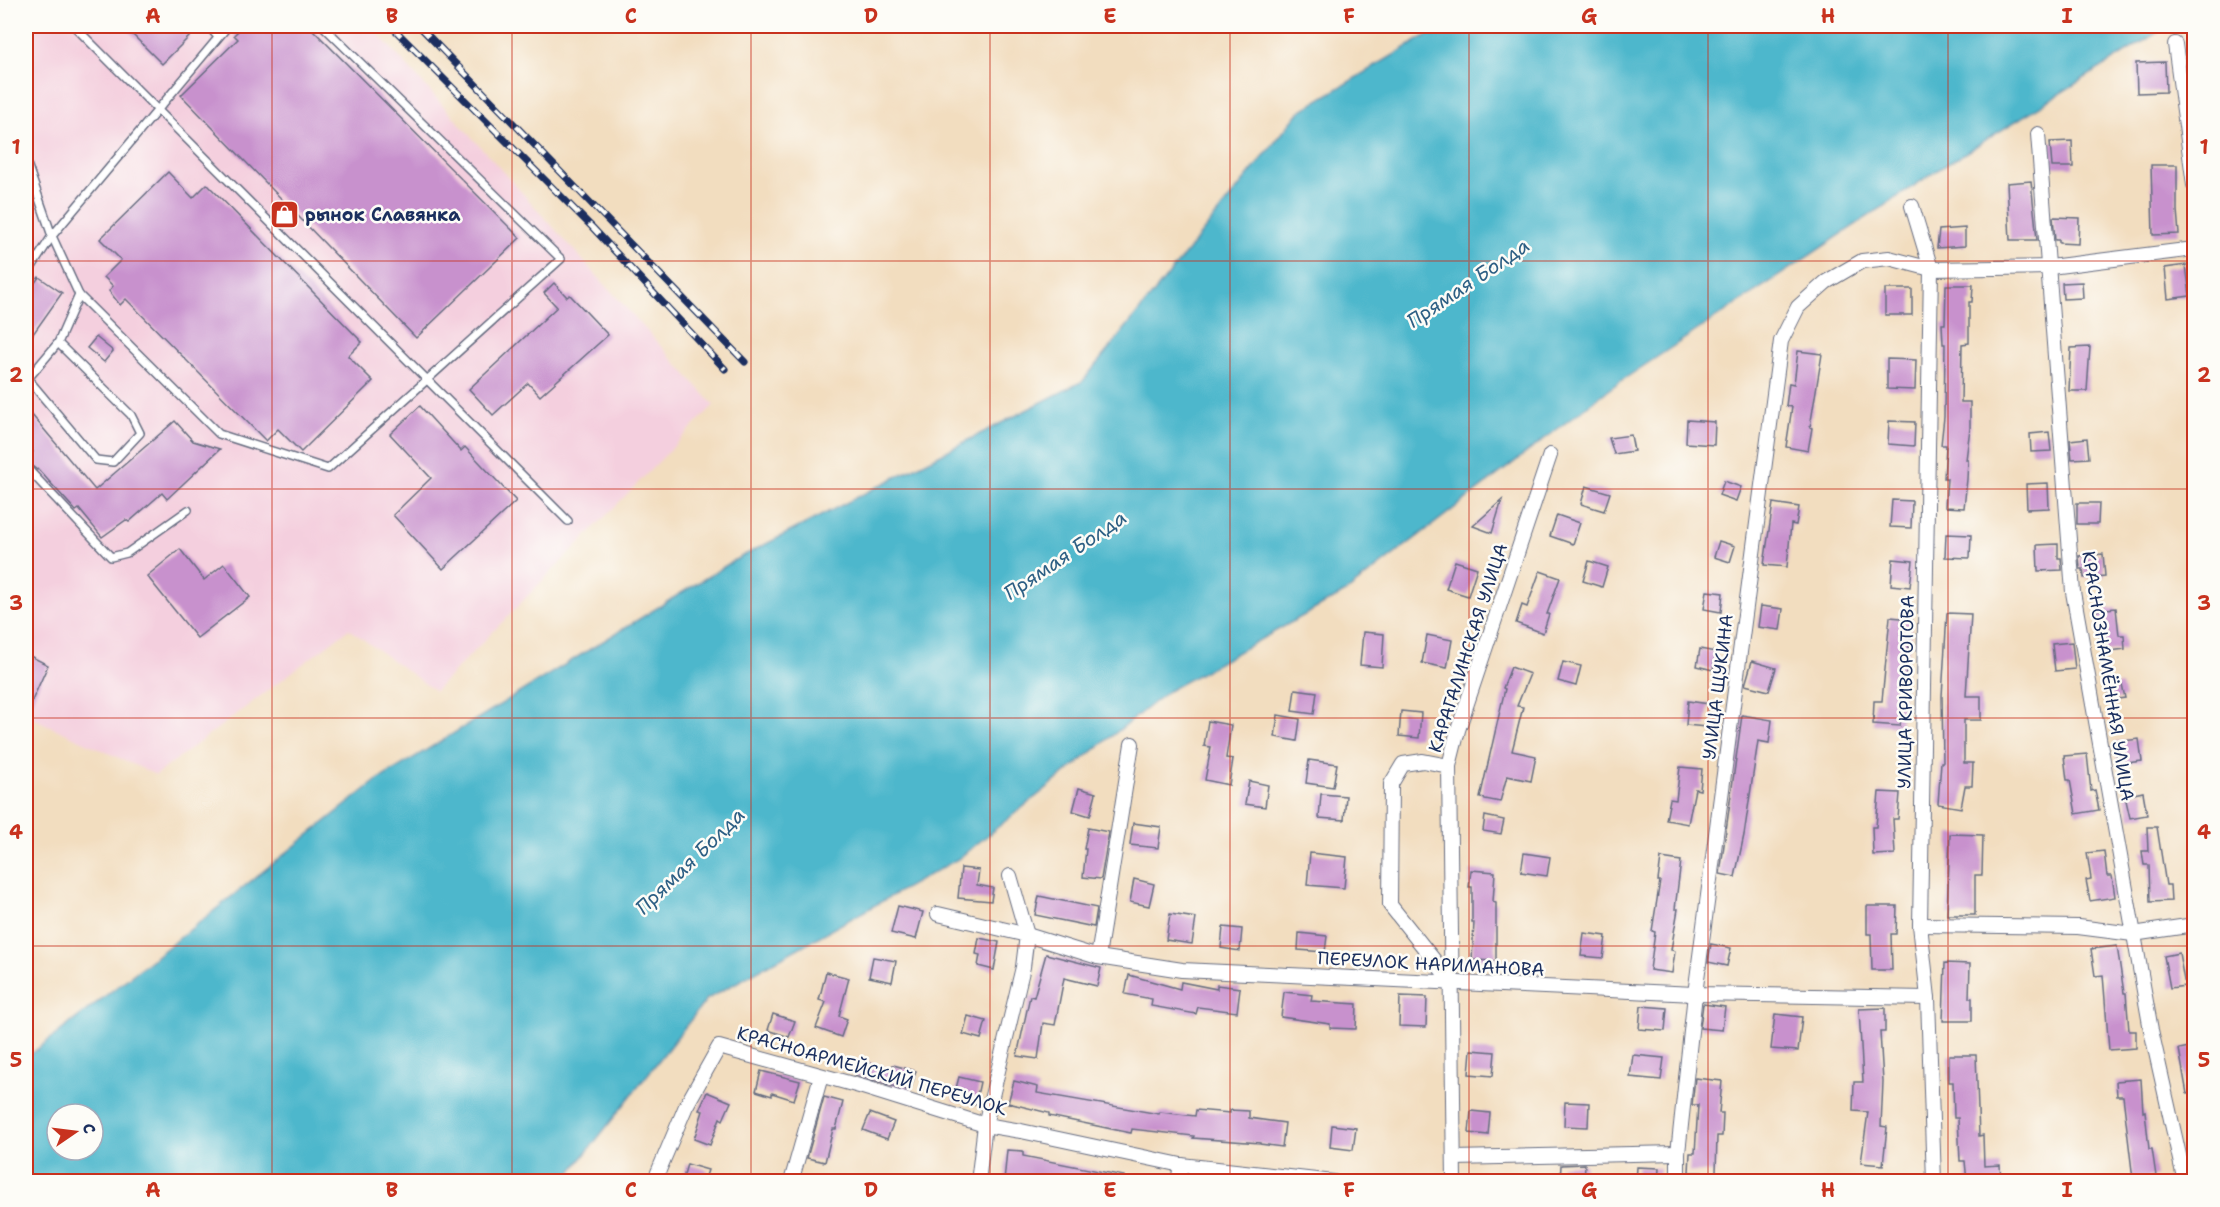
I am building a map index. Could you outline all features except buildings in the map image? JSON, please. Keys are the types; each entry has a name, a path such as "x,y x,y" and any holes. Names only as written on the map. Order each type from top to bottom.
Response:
{"street":[{"path":"2175,44 2194,184"},
{"name":"КРАСНОЗНАМЁННАЯ УЛИЦА","path":"2038,134 2073,592 2151,1029 2185,1182"},
{"name":"УЛИЦА КРИВОРОТОВА","path":"1912,206 1931,269 1920,925 1928,998 1934,1182"},
{"path":"1931,269 2049,267 2194,249"},
{"name":"УЛИЦА ЩУКИНА","path":"1678,1182 1678,1153 1695,994 1781,341 1798,307 1826,282 1862,261 1889,258 1931,269"},
{"name":"КАРАГАЛИНСКАЯ УЛИЦА","path":"1454,1182 1449,766 1458,730 1550,454"},
{"path":"1098,957 1132,744"},
{"path":"1449,766 1423,761 1402,764 1391,784 1390,905 1453,984"},
{"path":"978,1182 985,1125 1023,968 1027,935 1010,876"},
{"name":"ПЕРЕУЛОК НАРИМАНОВА","path":"938,914 1027,935 1098,957 1182,970 1695,994 1928,998"},
{"path":"1920,925 2078,927 2133,934 2194,925"},
{"name":"КРАСНОАРМЕЙСКИЙ ПЕРЕУЛОК","path":"654,1182 686,1106 719,1047 863,1087 985,1125 1181,1165 1334,1182"},
{"path":"791,1182 821,1076"},
{"path":"1454,1158 1678,1153"},
{"path":"1178,1182 1181,1165"}],"lane":[{"path":"74,26 568,521"},
{"path":"208,26 218,37"},
{"path":"26,276 52,236 228,26"},
{"path":"26,161 52,236 79,295 219,434 328,468 561,259 323,26"},
{"path":"58,343 131,415 140,433 113,462 96,460 27,380 58,343 79,295"},
{"path":"26,467 111,556 126,553 188,510"}],"shaded area":[{"name":"рынок Славянка","path":"26,26 371,26 714,405 435,691 349,629 156,775 26,715"}],"water":[{"name":"Прямая Болда","path":"1442,26 2168,26 1944,166 1612,387 1344,593 1168,691 958,859 707,999 564,1181 26,1181 26,1058 376,781 735,560 1083,381 1300,111"}],"railway":[{"path":"391,26 592,227 725,369"},
{"path":"419,26 745,362"}],"place":[{"name":"рынок Славянка","path":"284,215"}]}
